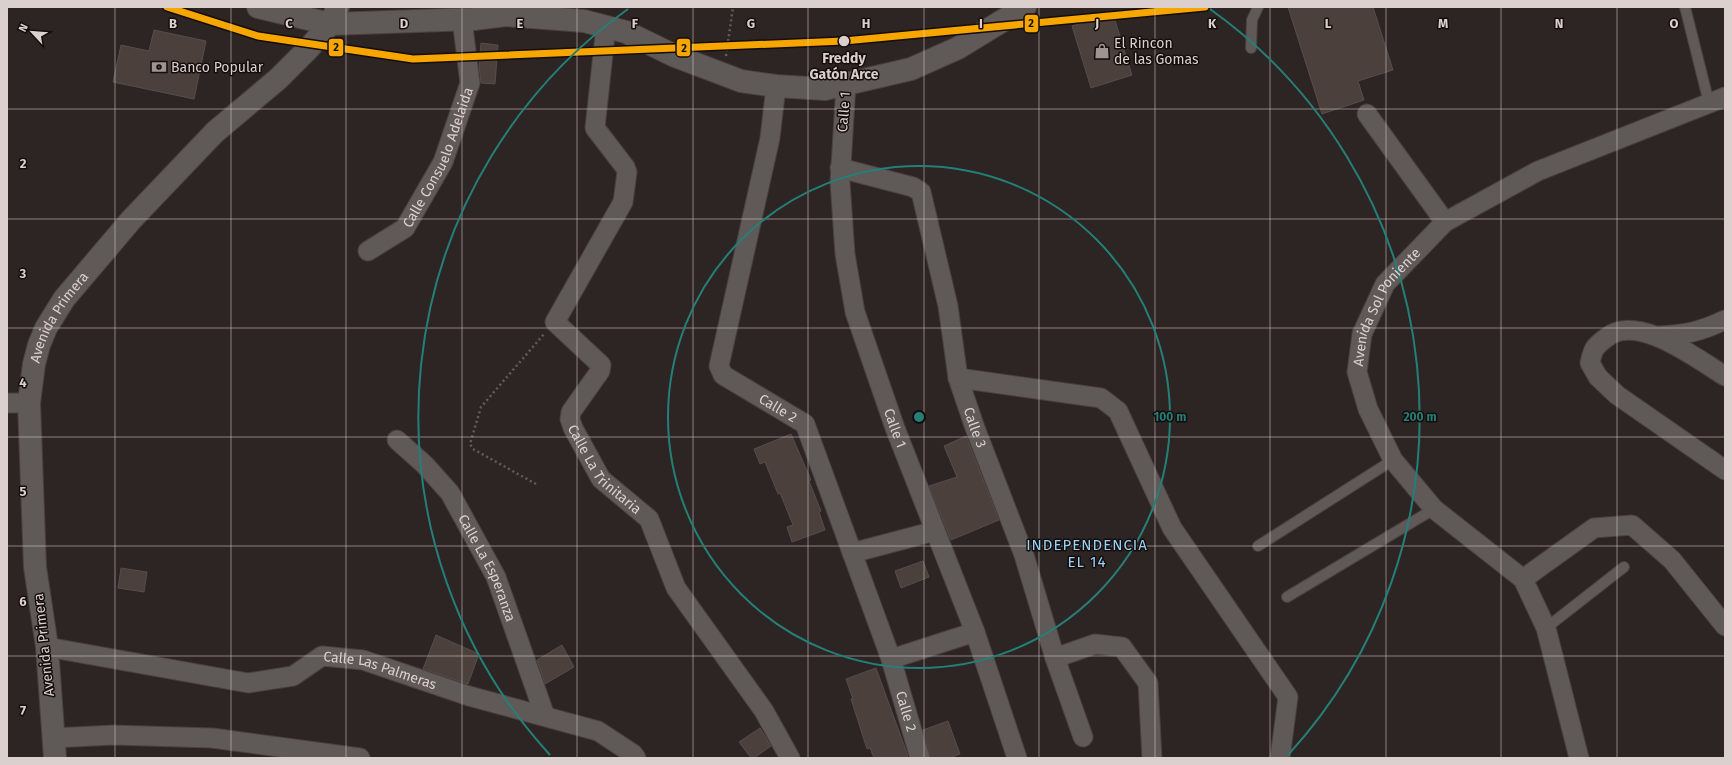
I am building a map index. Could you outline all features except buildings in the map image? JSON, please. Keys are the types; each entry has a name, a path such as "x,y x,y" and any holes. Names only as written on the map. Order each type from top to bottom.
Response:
{"main road":[{"path":"258,7 332,13 462,19 506,14 584,21 606,26 633,35 675,56 741,81 776,86 825,89 911,69 958,48 1026,7"},
{"name":"Avenida Primera","path":"54,748 47,647 35,567 29,404 34,364 43,333 64,299 83,274 131,220 215,132 278,79 332,13"}],"street":[{"name":"Calle Consuelo Adelaida","path":"368,251 405,228 443,162 470,83 462,19"},
{"path":"554,322 623,202 626,172 625,167 595,128 606,26"},
{"name":"Calle 1","path":"846,84 840,168 845,254 854,312 894,428 975,632 1017,758"},
{"name":"Calle 2","path":"776,86 770,138 719,366 723,375 805,424 891,659 920,758"},
{"name":"Avenida Sol Poniente","path":"1579,758 1546,628 1523,579 1434,509 1393,460 1368,409 1357,372 1362,334 1385,284 1445,222 1538,171 1717,100"},
{"path":"1367,114 1445,222"},
{"name":"Calle 3","path":"840,168 913,187 921,192 948,306 958,378 975,428 1024,555 1055,658 1083,737"},
{"path":"1725,320 1704,330 1682,336 1657,336 1629,330 1609,335 1593,348 1590,363 1598,377 1618,395 1725,470"},
{"name":"Calle La Trinitaria","path":"554,322 602,365 600,371 571,412 570,419 573,428 601,479 649,519 676,588 764,711 790,758"},
{"path":"1657,336 1725,376"},
{"path":"958,378 1101,398 1118,411 1172,528 1288,697 1280,758"},
{"path":"7,403 29,404"},
{"name":"Calle La Esperanza","path":"397,440 425,465 450,493 496,577 545,716"},
{"path":"1523,579 1594,528 1632,525 1672,560 1725,626"},
{"path":"852,553 935,531"},
{"path":"891,659 975,632"},
{"path":"1055,658 1095,644 1122,647 1148,683 1152,758"},
{"name":"Calle Las Palmeras","path":"47,647 248,683 293,676 322,656 363,660 469,696 598,731 633,754 636,758"},
{"path":"54,748 112,735 212,738 360,758"}],"lane":[{"path":"1251,48 1252,20 1258,7"},
{"path":"1685,7 1717,100"},
{"path":"1258,546 1393,460"},
{"path":"1287,597 1434,509"},
{"path":"1546,628 1624,567"}],"path":[{"path":"723,74 733,7"},
{"path":"536,484 473,449 470,444 481,407 554,322"}],"metro line":[{"name":"2","path":"167,7 258,36 413,59 844,41 1205,7"}],"place":[{"name":"Freddy Gatón Arce","path":"844,41"},
{"name":"El Rincon de las Gomas","path":"1102,51"},
{"name":"Banco Popular","path":"159,67"}],"district":[{"name":"INDEPENDENCIA EL 14","path":"1087,554"}]}
